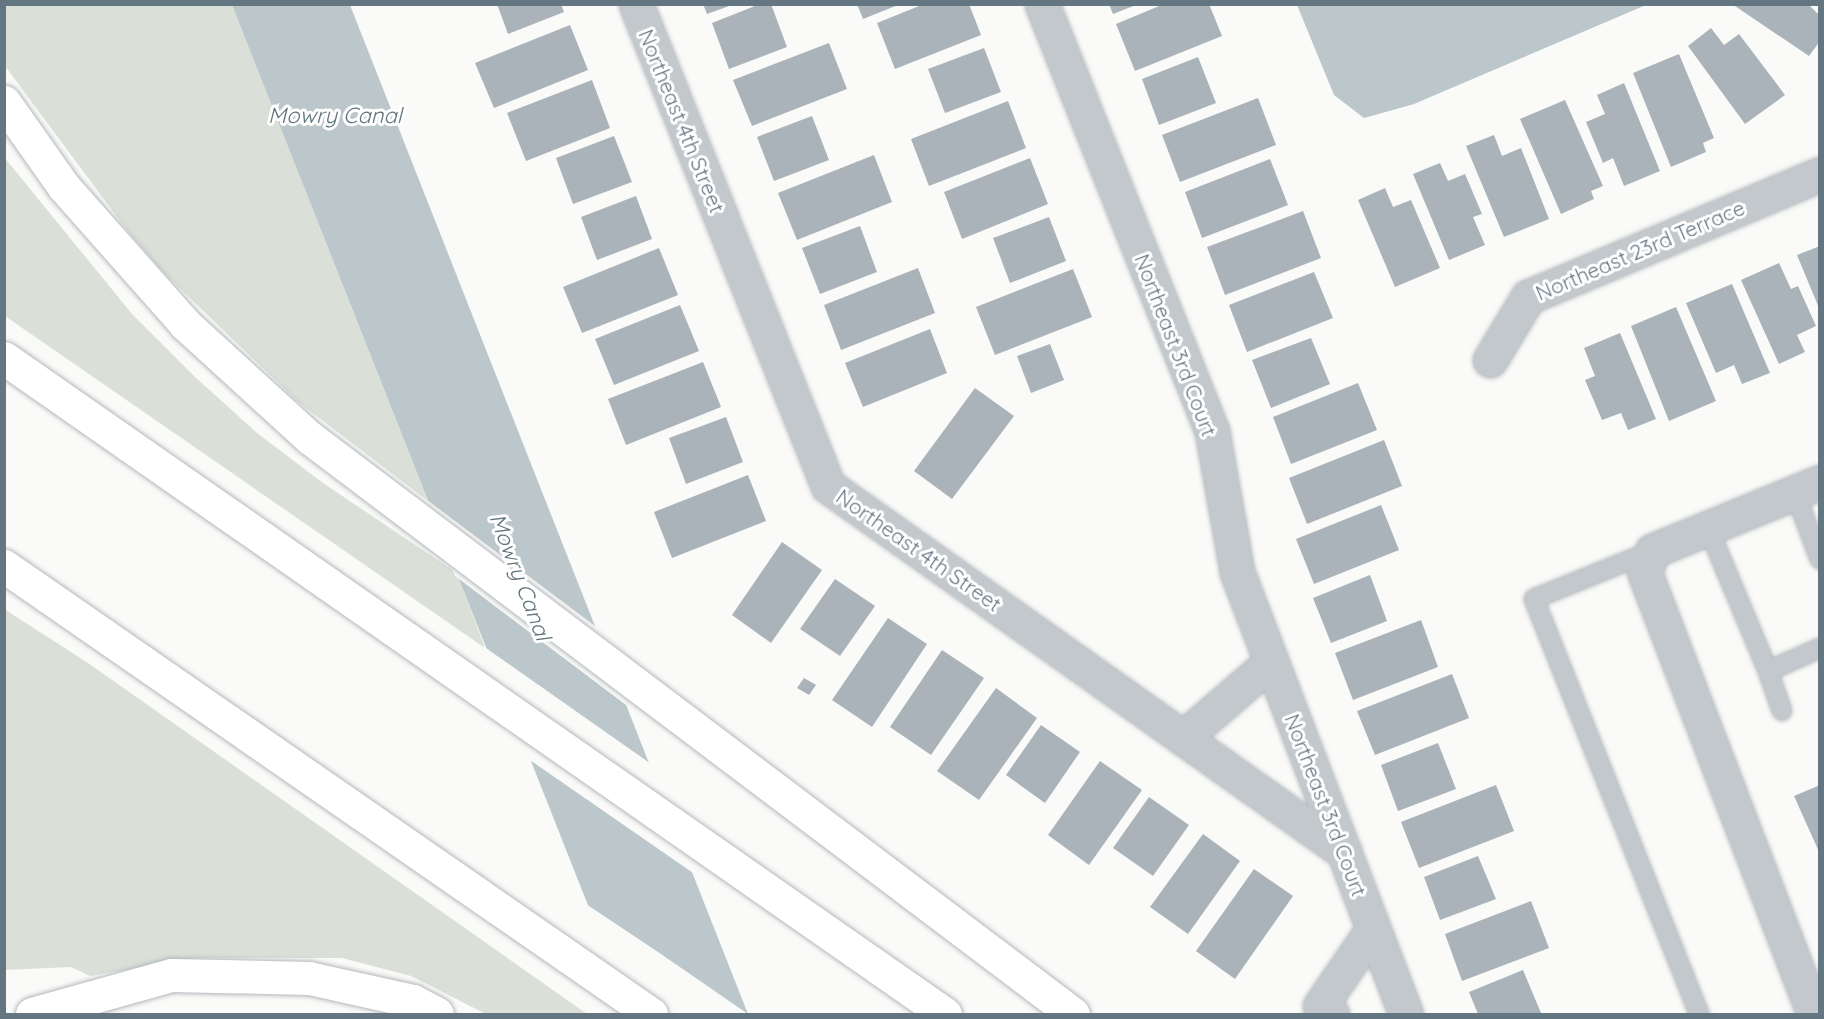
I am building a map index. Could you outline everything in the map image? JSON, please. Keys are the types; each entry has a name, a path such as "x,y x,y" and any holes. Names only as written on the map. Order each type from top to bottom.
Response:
{"highway":[{"path":"4,102 64,187 185,324 310,438 1072,1014"},
{"path":"4,358 945,1014"},
{"path":"4,566 651,1014"},
{"path":"32,1014 171,975 309,978 413,1002 436,1014"}],"street":[{"name":"Northeast 4th Street","path":"636,4 828,486 1344,852"},
{"name":"Northeast 3rd Court","path":"1041,4 1212,431 1237,572 1406,1014"},
{"name":"Northeast 23rd Terrace","path":"1490,360 1528,297 1816,173"},
{"path":"1807,488 1653,551 1645,573 1814,1014"},
{"path":"1183,738 1271,662"},
{"path":"1332,1014 1320,1006 1373,928"}],"lane":[{"path":"1807,488 1820,559"},
{"path":"1709,530 1768,670 1782,711"},
{"path":"1653,551 1534,599 1699,1014"},
{"path":"1768,670 1820,648"}],"shaded area":[{"path":"5,5 232,5 428,501 297,401 163,272 126,229 5,66"},
{"path":"4,157 132,314 194,376 257,433 323,483 457,573 485,648 5,316"},
{"path":"4,609 88,663 587,1014 486,1014 411,976 342,958 196,958 90,976 71,967 5,970"}],"water":[{"name":"Mowry Canal","path":"232,5 350,5 748,1014 631,1014"},
{"path":"1297,5 1646,5 1414,104 1364,118 1334,95"}],"pier":[{"path":"423,497 599,629 630,708 455,576"},
{"path":"483,646 654,766 696,875 527,758"},
{"path":"583,902 658,952 748,1014 628,1014"}],"building":[{"path":"497,4 561,4 564,12 508,34"},
{"path":"703,4 732,4 732,5 707,14"},
{"path":"760,4 771,4 787,47 729,69 712,23"},
{"path":"857,4 898,4 898,5 863,19"},
{"path":"924,4 969,4 981,35 895,69 877,23"},
{"path":"1109,4 1136,4 1136,5 1113,14"},
{"path":"1164,4 1209,4 1222,36 1135,71 1116,24"},
{"path":"1732,4 1808,4 1820,16 1820,41 1809,56"},
{"path":"570,25 588,70 494,108 475,63"},
{"path":"1711,28 1724,45 1739,34 1785,95 1745,124 1688,46"},
{"path":"829,43 847,89 752,126 733,80"},
{"path":"984,48 1001,92 945,113 928,69"},
{"path":"1679,54 1714,138 1703,143 1706,152 1671,167 1633,73"},
{"path":"1198,57 1216,103 1159,125 1142,79"},
{"path":"592,80 610,128 526,161 507,113"},
{"path":"1624,83 1660,171 1624,186 1613,158 1603,163 1586,122 1605,114 1597,95"},
{"path":"1258,98 1276,145 1180,182 1162,135"},
{"path":"1565,100 1603,186 1591,191 1594,199 1561,214 1520,119"},
{"path":"1008,101 1026,148 929,186 911,139"},
{"path":"812,116 829,160 774,181 757,137"},
{"path":"1494,135 1502,156 1521,148 1549,219 1504,237 1466,146"},
{"path":"614,136 632,182 573,204 556,158"},
{"path":"874,155 892,202 797,240 778,193"},
{"path":"1030,158 1048,204 962,239 944,192"},
{"path":"1270,159 1288,205 1202,238 1185,192"},
{"path":"1440,163 1448,181 1465,174 1482,214 1473,217 1485,245 1449,260 1413,174"},
{"path":"1385,188 1393,207 1411,200 1440,268 1395,287 1358,200"},
{"path":"636,196 652,239 597,260 581,217"},
{"path":"1303,211 1321,258 1225,295 1207,247"},
{"path":"1049,217 1066,261 1010,283 993,238"},
{"path":"860,226 877,272 820,294 802,248"},
{"path":"1820,246 1820,308 1819,308 1797,255"},
{"path":"659,248 678,295 582,333 563,287"},
{"path":"1779,263 1791,289 1798,286 1816,326 1797,335 1805,352 1779,364 1741,280"},
{"path":"918,268 935,313 841,350 824,305"},
{"path":"1073,269 1092,317 995,355 976,307"},
{"path":"1314,272 1333,318 1247,352 1229,305"},
{"path":"1732,284 1770,373 1742,384 1734,365 1716,373 1686,303"},
{"path":"680,305 699,351 614,385 595,339"},
{"path":"1676,307 1716,401 1669,421 1631,326"},
{"path":"930,329 947,373 863,407 845,363"},
{"path":"1620,333 1656,419 1628,430 1621,413 1602,420 1585,380 1595,376 1584,348"},
{"path":"1311,338 1330,384 1271,408 1252,360"},
{"path":"1050,344 1064,380 1031,393 1017,356"},
{"path":"703,362 721,407 626,445 608,399"},
{"path":"1358,383 1377,430 1291,464 1273,417"},
{"path":"975,388 1014,416 952,499 914,471"},
{"path":"726,417 743,462 686,484 669,438"},
{"path":"1384,440 1402,486 1307,524 1289,478"},
{"path":"748,475 766,521 672,558 654,512"},
{"path":"1381,505 1399,550 1314,584 1296,539"},
{"path":"782,542 822,570 771,643 732,615"},
{"path":"1370,575 1387,621 1331,643 1313,598"},
{"path":"835,579 875,606 840,656 800,629"},
{"path":"888,618 927,644 872,727 832,700"},
{"path":"1421,620 1438,667 1353,700 1335,653"},
{"path":"942,650 984,678 931,755 890,727"},
{"path":"1452,674 1469,718 1375,755 1357,711"},
{"path":"804,678 816,685 809,695 797,688"},
{"path":"996,688 1037,718 979,800 937,771"},
{"path":"1041,725 1080,752 1045,803 1006,775"},
{"path":"1438,743 1456,789 1398,811 1381,765"},
{"path":"1100,761 1142,790 1089,865 1048,835"},
{"path":"1496,785 1514,831 1419,868 1401,822"},
{"path":"1820,785 1820,854 1794,796"},
{"path":"1149,797 1189,825 1153,876 1113,848"},
{"path":"1203,834 1240,861 1188,934 1150,907"},
{"path":"1478,856 1496,899 1440,920 1424,877"},
{"path":"1254,869 1293,896 1235,979 1196,951"},
{"path":"1531,901 1549,948 1462,981 1445,934"},
{"path":"1523,970 1541,1013 1478,1014 1469,992"}]}
